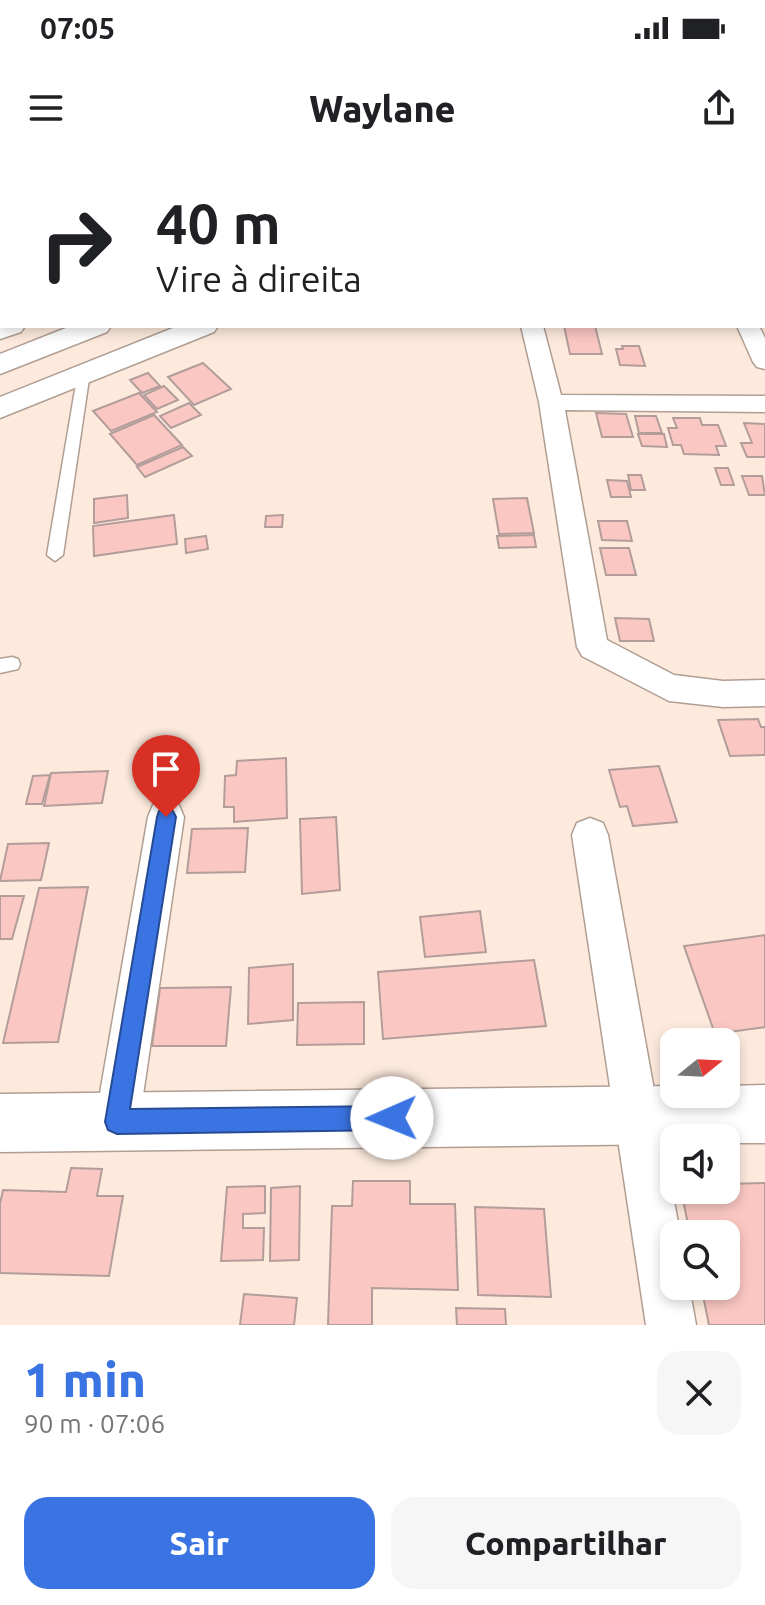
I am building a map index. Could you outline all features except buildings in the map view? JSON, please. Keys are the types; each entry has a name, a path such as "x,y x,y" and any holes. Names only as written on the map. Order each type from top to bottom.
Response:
{"main road":[{"path":"0,365 92,328"},
{"path":"0,408 199,328"},
{"path":"0,1123 765,1114"}],"street":[{"path":"532,328 551,402 593,647 669,688 723,694 765,693"},
{"path":"749,328 765,362"},
{"path":"551,402 765,404"},
{"path":"117,1122 166,817"},
{"path":"590,835 671,1325"}],"lane":[{"path":"55,555 84,372"}],"route":[{"path":"166,817 117,1122 392,1118"}]}
